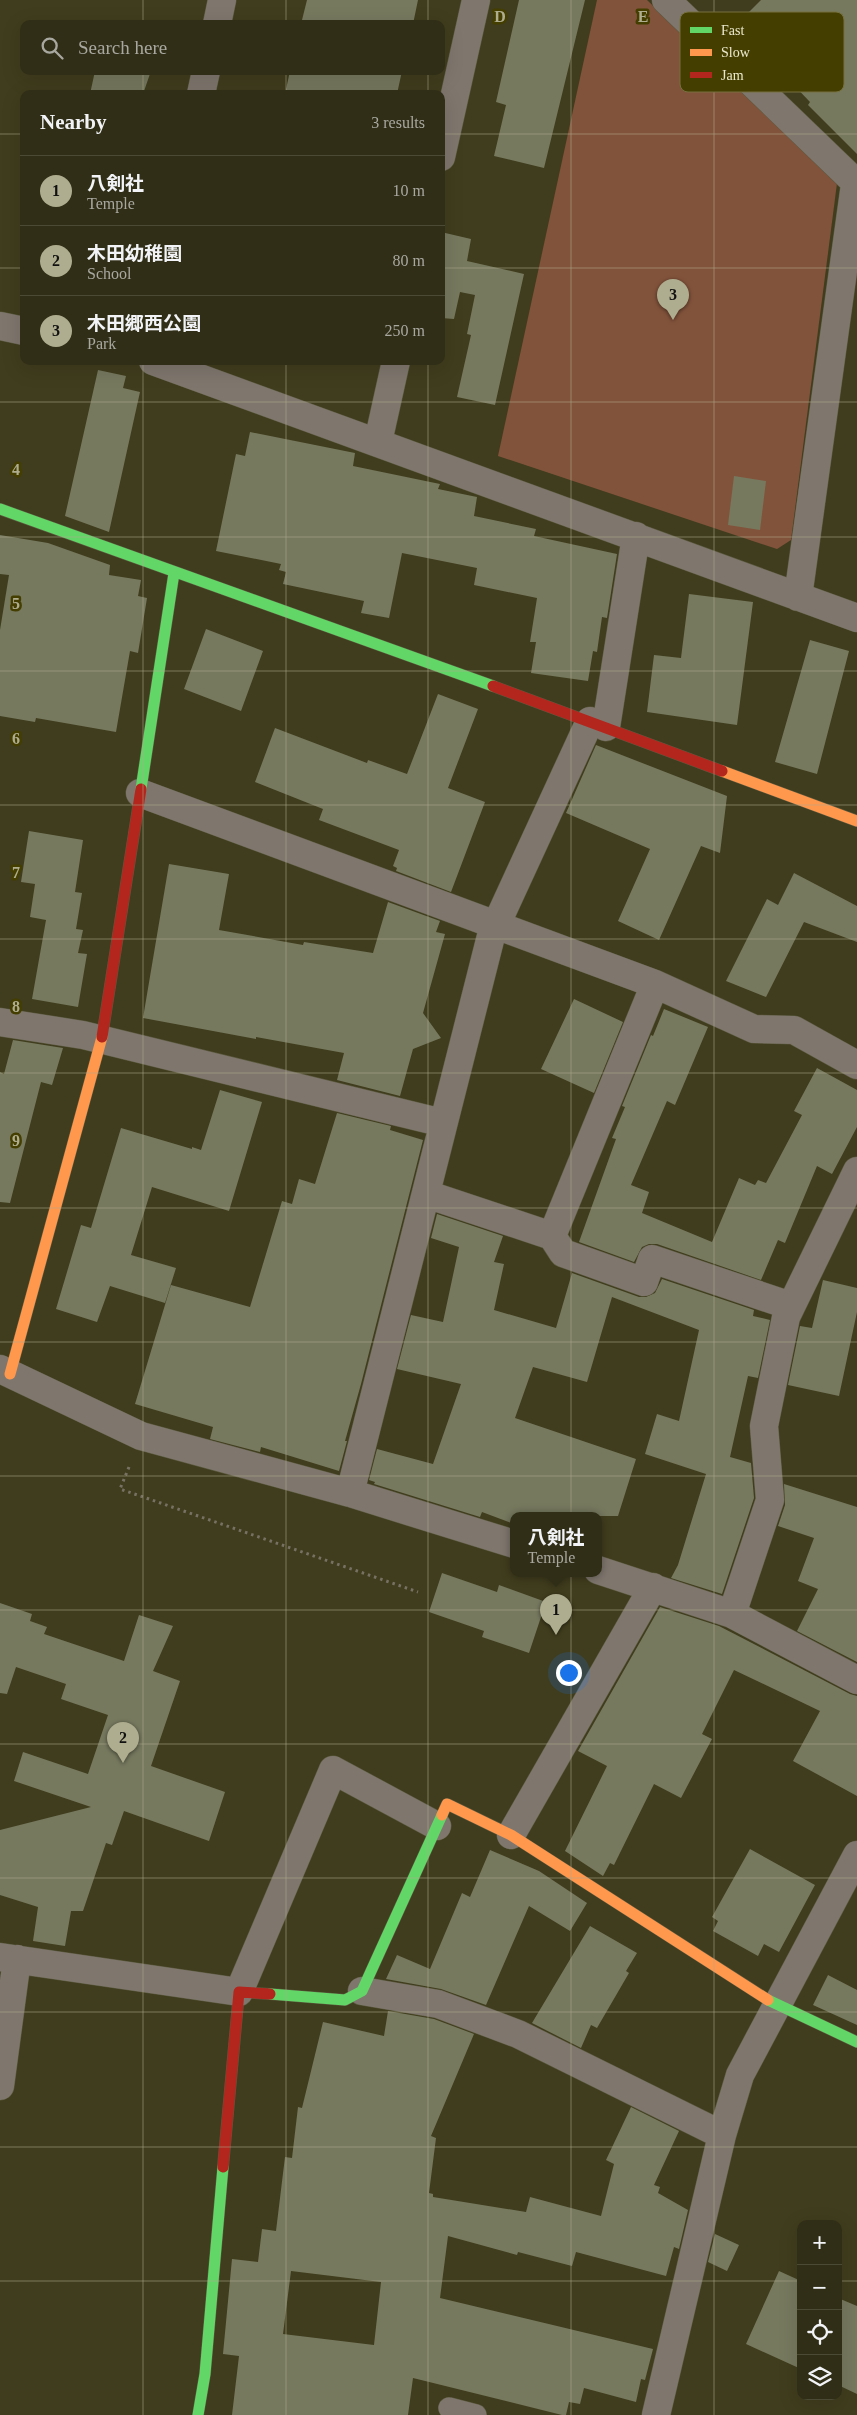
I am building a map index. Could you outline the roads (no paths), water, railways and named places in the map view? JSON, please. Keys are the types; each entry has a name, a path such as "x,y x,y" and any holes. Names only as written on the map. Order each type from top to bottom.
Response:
{"street":[{"path":"218,20 222,0"},
{"path":"445,139 476,0"},
{"path":"666,0 680,14"},
{"path":"202,90 205,75"},
{"path":"761,92 856,184 798,597"},
{"path":"0,326 20,330"},
{"path":"164,365 857,618"},
{"path":"378,442 395,365"},
{"path":"0,509 598,724 857,821"},
{"path":"350,1493 491,936 598,724 636,536"},
{"path":"174,573 102,1040 5,1371 141,1436 350,1493 510,1543"},
{"path":"140,793 655,984 754,1029 794,1030 857,1065"},
{"path":"552,1236 655,984"},
{"path":"0,1022 102,1040 443,1123"},
{"path":"732,1614 770,1500 764,1426 786,1317 857,1171"},
{"path":"426,1194 552,1236 563,1253 644,1282 652,1259 791,1306"},
{"path":"602,1571 732,1614 857,1680"},
{"path":"511,1834 653,1587"},
{"path":"198,2415 205,2374 239,1992 333,1770 437,1826"},
{"path":"362,1991 447,1804 511,1834 777,2006 857,2042"},
{"path":"656,2415 722,2135 740,2075 857,1855"},
{"path":"0,2086 8,1958 239,1992 345,2000 362,1991 438,2004 518,2034 722,2135"}],"lane":[{"path":"449,2408 476,2415"}],"place":[{"name":"木田郷西公園","path":"673,320"},
{"name":"八剣社","path":"556,1635"},
{"name":"木田幼稚園","path":"123,1763"}]}
